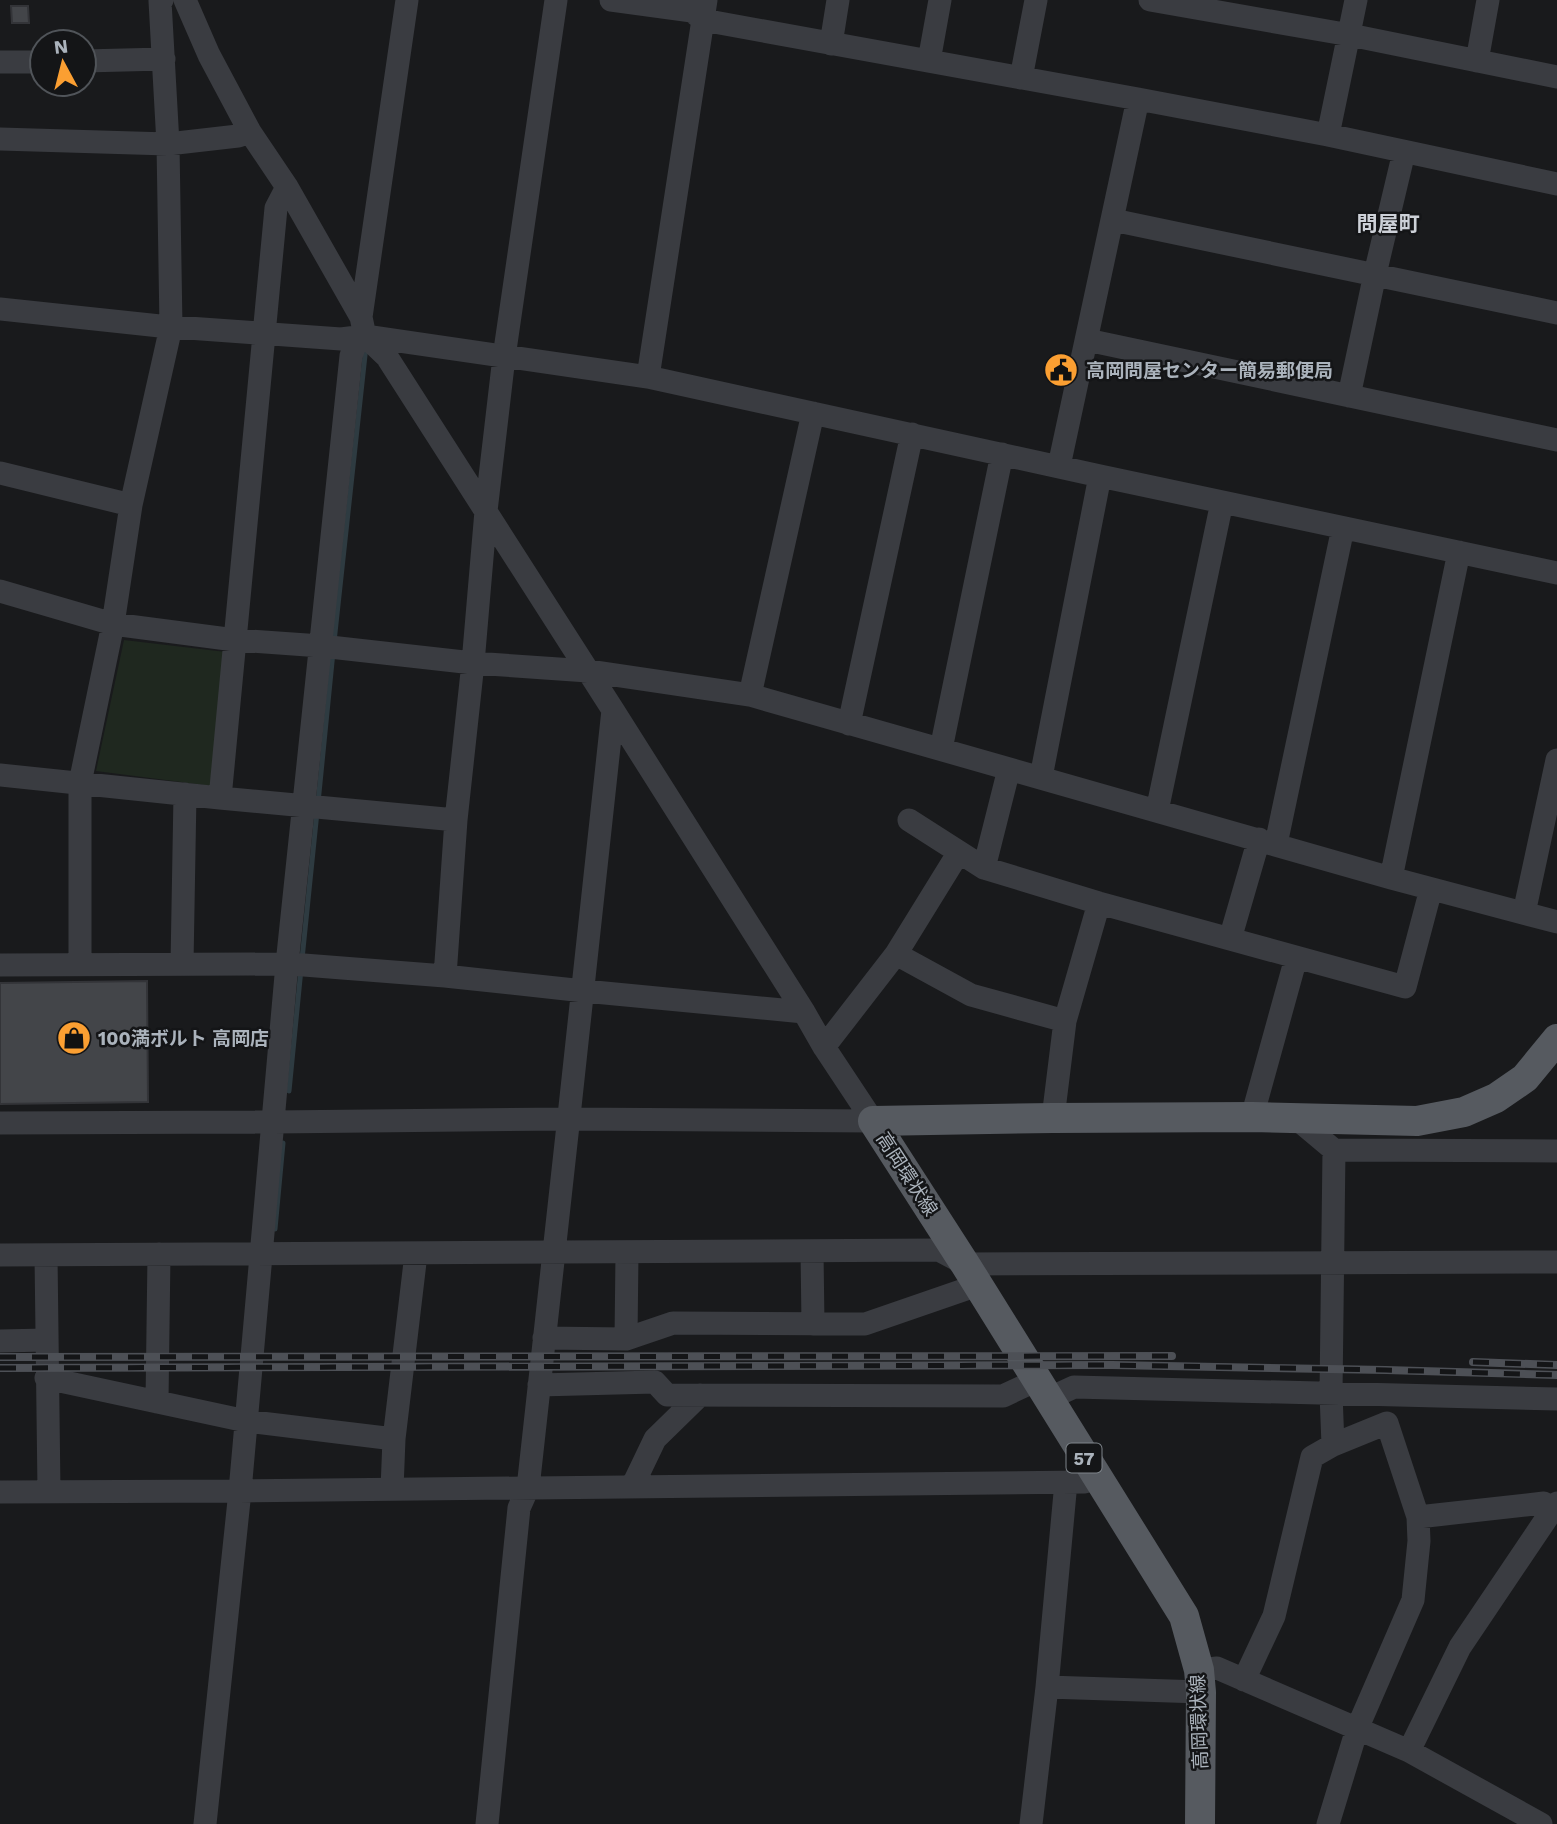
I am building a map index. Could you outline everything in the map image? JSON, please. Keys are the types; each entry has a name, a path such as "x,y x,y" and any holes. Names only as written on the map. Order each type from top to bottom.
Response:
{"main road":[{"name":"高岡環状線","path":"873,1121 1252,1117 1418,1121 1464,1112 1496,1098 1525,1078 1557,1039"},
{"name":"高岡環状線","path":"873,1121 1184,1616 1200,1681 1200,1824"}],"street":[{"path":"80,964 80,783 113,624 131,505 171,327 162,0"},
{"path":"185,0 209,55 250,132 287,187 369,335 387,357 486,511 873,1121"},
{"path":"205,1824 248,1490 281,1122 329,647 351,356 355,345 369,335 407,0"},
{"path":"445,976 456,820 486,511 504,357 556,0"},
{"path":"611,0 692,11 704,10 831,44 1328,135 1557,184"},
{"path":"831,44 838,0"},
{"path":"929,61 940,0"},
{"path":"1021,78 1036,0"},
{"path":"1150,0 1350,35 1557,77"},
{"path":"1328,135 1356,0"},
{"path":"1478,61 1488,0"},
{"path":"648,377 704,10"},
{"path":"98,61 164,59"},
{"path":"0,62 28,62"},
{"path":"1059,466 1138,99"},
{"path":"0,139 168,144 238,136 250,132"},
{"path":"1349,396 1404,152"},
{"path":"220,798 276,208 287,187"},
{"path":"1113,220 1557,313"},
{"path":"0,309 171,327 341,339 369,335 648,377 1557,573"},
{"path":"1087,340 1557,440"},
{"path":"750,695 813,413"},
{"path":"849,724 912,434"},
{"path":"941,749 1002,453"},
{"path":"0,473 131,505"},
{"path":"1041,777 1100,476"},
{"path":"1157,811 1222,502"},
{"path":"1230,939 1268,842 1343,528"},
{"path":"1391,878 1459,552"},
{"path":"0,591 113,624 235,640 587,671 750,695 1391,878 1557,922"},
{"path":"487,1824 519,1508 528,1488 613,710"},
{"path":"1524,913 1557,760"},
{"path":"984,868 1009,769"},
{"path":"0,775 456,820"},
{"path":"182,964 185,794"},
{"path":"909,820 984,868 1099,903 1405,987 1431,889"},
{"path":"824,1047 896,954 959,852"},
{"path":"1053,1118 1065,1021 1099,903"},
{"path":"896,954 971,995 1065,1021"},
{"path":"1252,1117 1296,958"},
{"path":"0,965 297,964 804,1012"},
{"path":"0,1123 568,1119 873,1121"},
{"path":"1297,1119 1334,1150 1557,1151"},
{"path":"1334,1150 1331,1394 1334,1445"},
{"path":"0,1255 939,1250 971,1275"},
{"path":"812,1251 813,1324"},
{"path":"626,1339 627,1252"},
{"path":"157,1402 159,1254"},
{"path":"392,1489 394,1439 416,1254"},
{"path":"46,1255 49,1492"},
{"path":"544,1338 626,1339 673,1323 865,1324 971,1275 1333,1263 1557,1262"},
{"path":"0,1341 46,1340"},
{"path":"46,1378 253,1422 394,1439"},
{"path":"539,1385 655,1382 667,1395 1003,1396 1074,1387 1557,1399"},
{"path":"632,1487 655,1439 700,1395"},
{"path":"1244,1680 1275,1616 1312,1457 1387,1423 1418,1517 1419,1541 1413,1600 1357,1729 1328,1824"},
{"path":"0,1492 1085,1482 1096,1476"},
{"path":"1031,1824 1066,1482"},
{"path":"1409,1751 1460,1647 1555,1506 1544,1503 1418,1517"},
{"path":"1047,1687 1200,1681 1217,1668 1409,1751 1541,1824"}],"shaded area":[{"path":"124,640 226,652 212,786 96,771"}],"building":[{"path":"11,6 28,6 29,23 12,23"},
{"name":"100満ボルト 高岡店","path":"147,981 148,1102 0,1104 0,983"}],"waterway":[{"path":"334,642 366,346"},
{"path":"318,803 333,652"},
{"path":"302,959 317,812"},
{"path":"289,1091 301,969"},
{"path":"275,1229 283,1143"}],"railway":[{"path":"0,1357 1172,1356"},
{"path":"1473,1362 1557,1365"},
{"path":"0,1368 1112,1365 1557,1375"}],"place":[{"name":"高岡問屋センター簡易郵便局","path":"1061,370"},
{"name":"100満ボルト 高岡店","path":"74,1038"}],"district":[{"name":"問屋町","path":"1388,223"}]}
